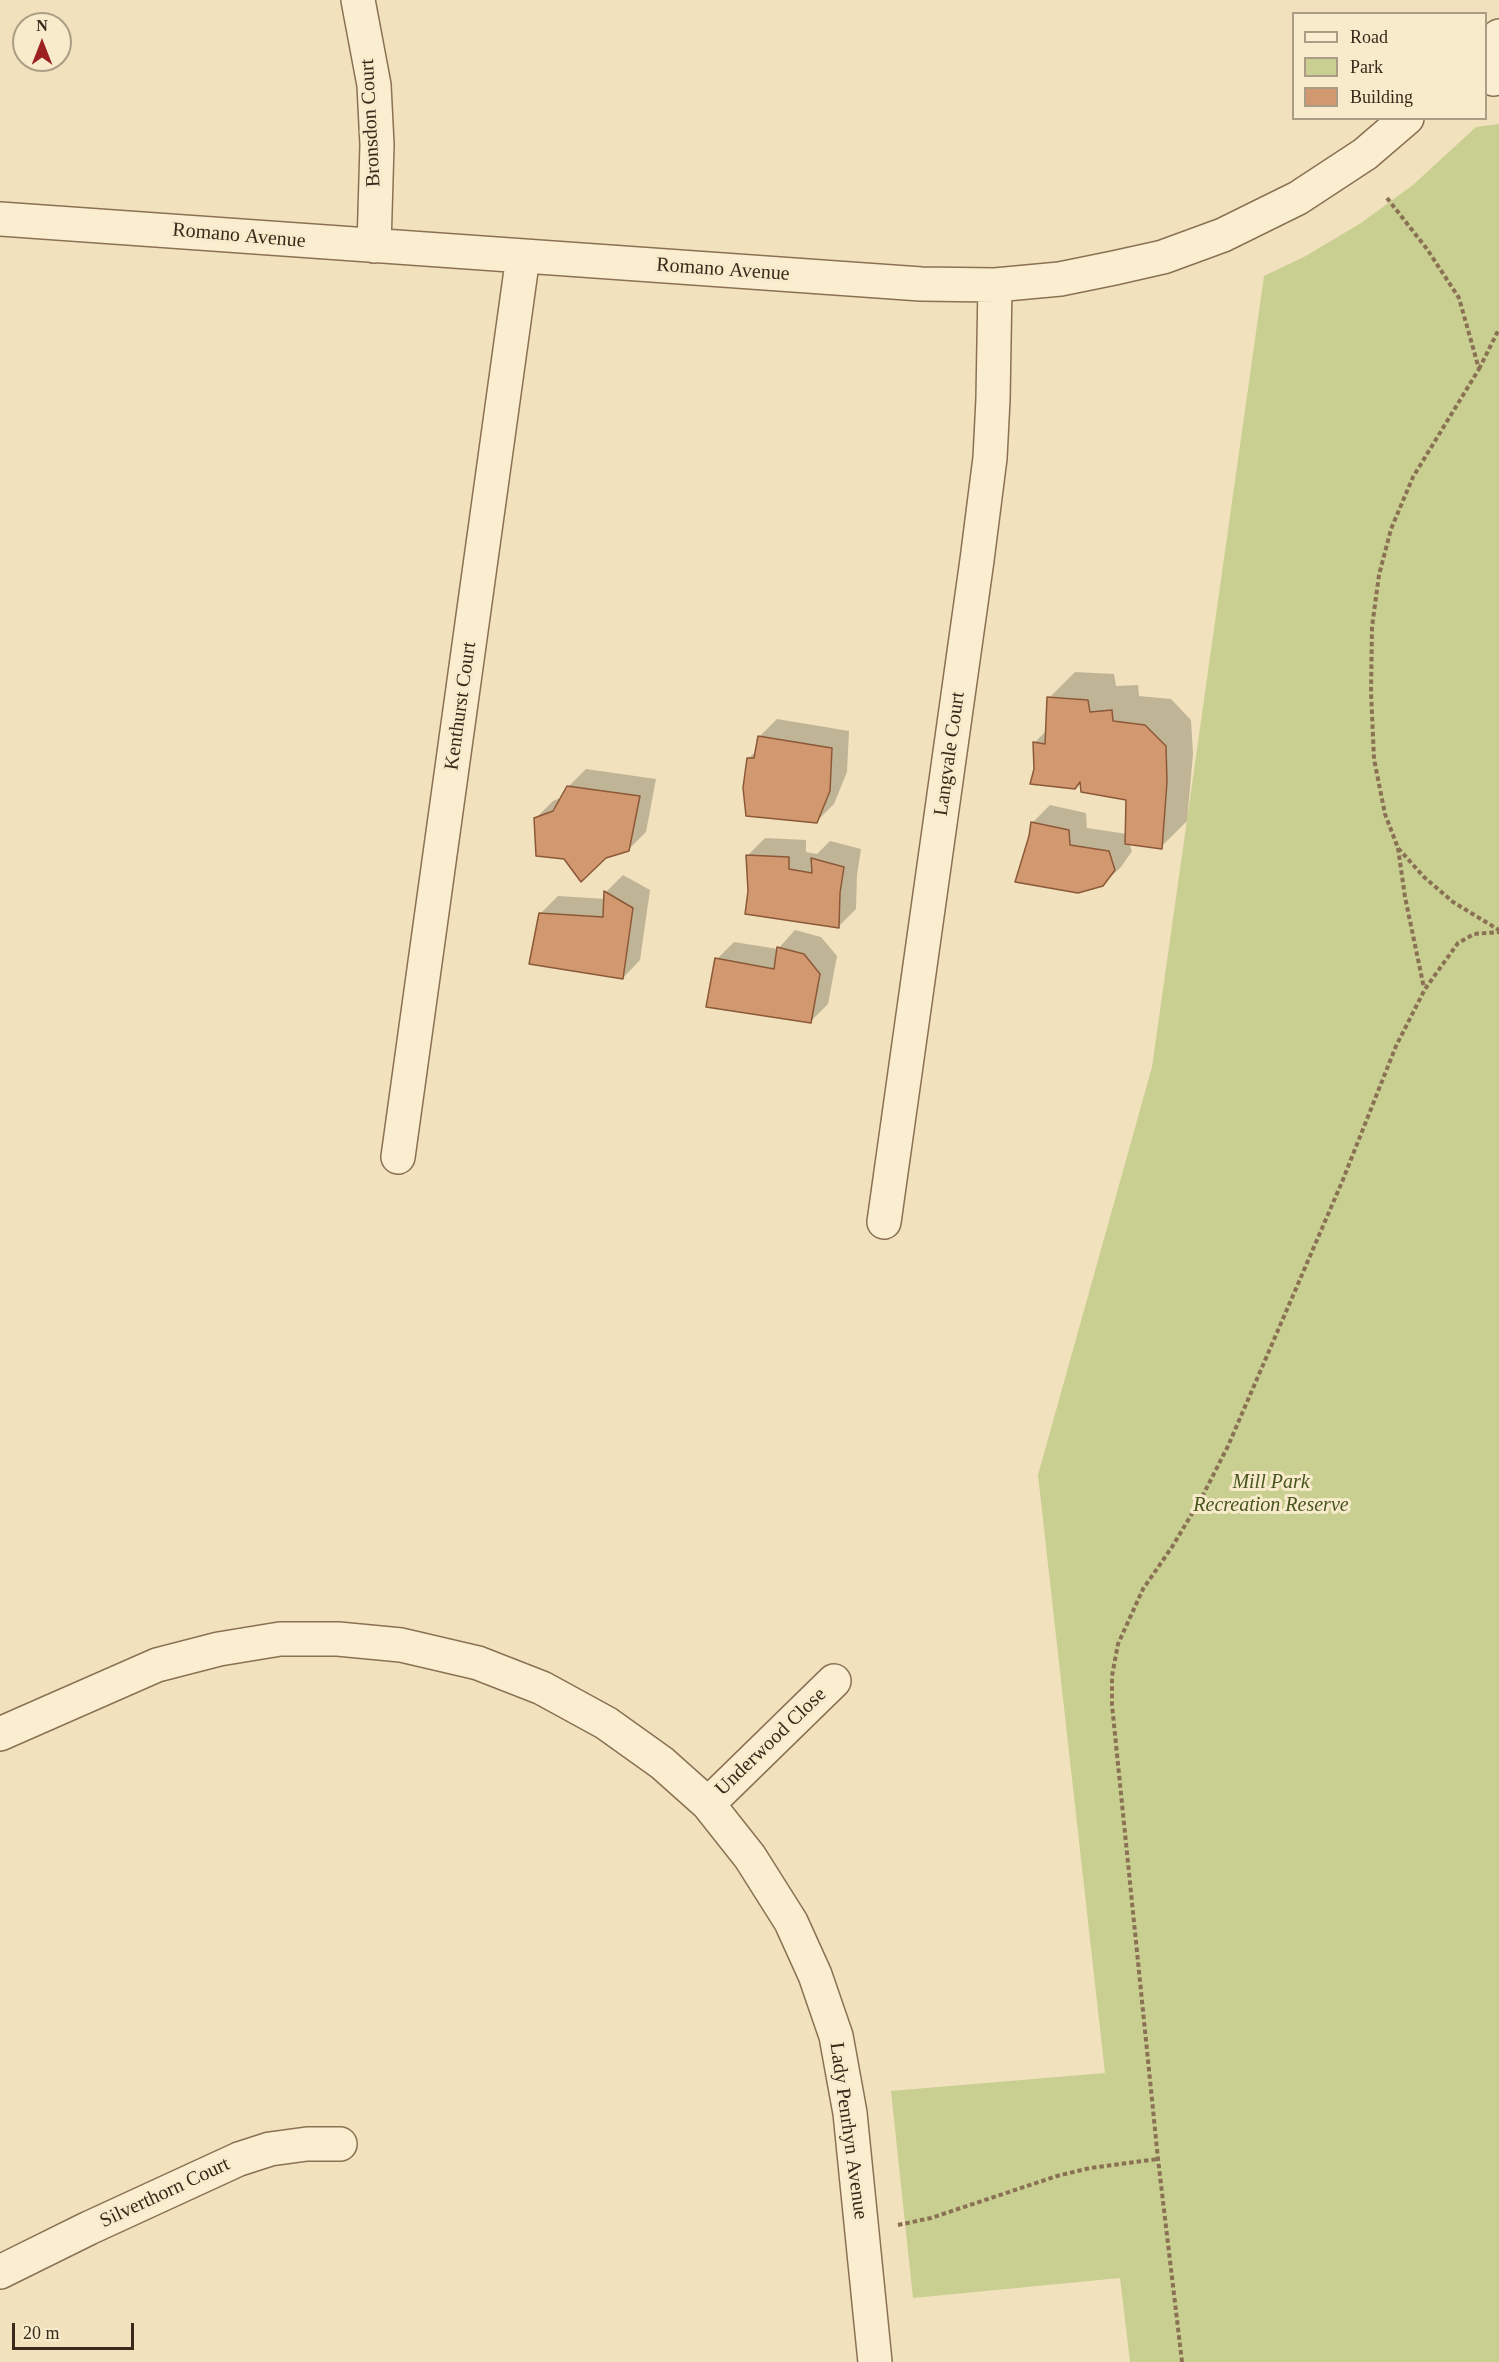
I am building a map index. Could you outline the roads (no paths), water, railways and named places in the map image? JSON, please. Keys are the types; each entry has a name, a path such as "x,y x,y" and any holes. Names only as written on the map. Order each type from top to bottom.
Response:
{"street":[{"name":"Bronsdon Court","path":"358,0 374,85 377,145 374,246"},
{"path":"1493,79 1499,36"},
{"name":"Romano Avenue","path":"0,219 921,284 995,285 1060,279 1114,268 1163,257 1223,235 1298,198 1365,153 1405,120"},
{"name":"Kenthurst Court","path":"398,1157 523,256"},
{"name":"Langvale Court","path":"884,1222 990,458 995,285"},
{"name":"Lady Penrhyn Avenue","path":"0,1734 157,1665 219,1649 280,1640 338,1639 401,1646 478,1663 542,1688 615,1729 663,1763 708,1804 750,1857 791,1922 815,1975 836,2036 850,2113 875,2362"},
{"name":"Underwood Close","path":"708,1804 834,1681"},
{"name":"Silverthorn Court","path":"0,2272 239,2159 270,2149 307,2144 340,2144"}],"park label":[{"name":"Mill Park Recreation Reserve","path":"1271,1494"}]}
